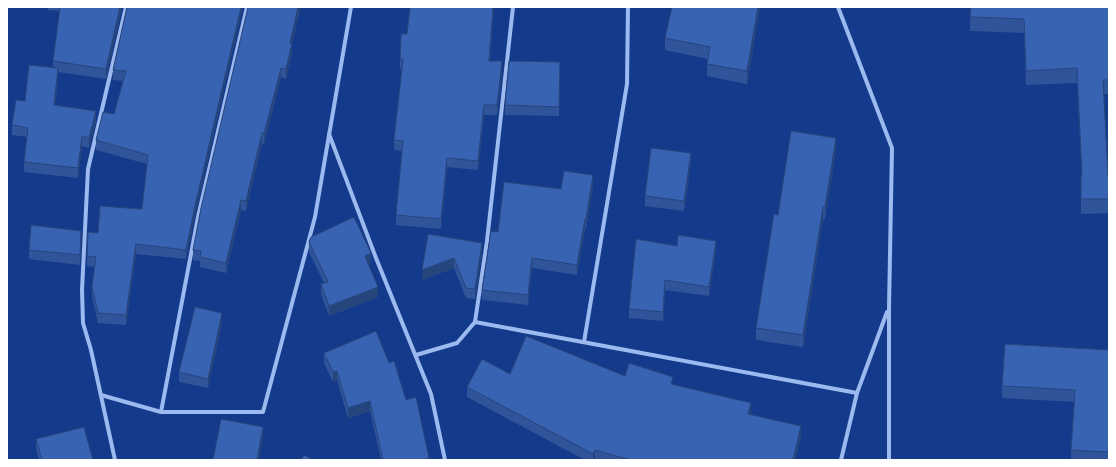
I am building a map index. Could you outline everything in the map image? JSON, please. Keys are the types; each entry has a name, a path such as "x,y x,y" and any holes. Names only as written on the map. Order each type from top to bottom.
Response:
{"street":[{"path":"115,460 91,350 83,322 82,290 88,169 126,7"},
{"path":"161,412 198,216 247,7"},
{"path":"101,395 161,412 263,412 315,217 351,7"},
{"path":"416,356 457,343 475,322 487,241 513,7"},
{"path":"584,342 627,84 628,7"},
{"path":"838,7 892,148 889,308 889,460"},
{"path":"329,133 376,258 431,394 445,460"},
{"path":"841,460 857,393 889,308"},
{"path":"475,322 857,393"}],"building":[{"path":"60,7 120,7 106,69 53,61"},
{"path":"127,7 241,7 186,250 136,244 126,315 98,313 92,286 96,257 87,256 88,232 98,233 100,206 142,209 148,155 96,140 103,112 114,114 126,71 113,70"},
{"path":"248,7 298,7 286,69 281,68 264,134 262,133 246,201 241,200 226,263 200,257 201,251 193,250 201,208"},
{"path":"410,7 493,7 489,61 502,61 497,105 484,105 478,161 447,158 441,219 396,215 403,141 394,140 403,59 400,59 401,34 407,34"},
{"path":"672,7 758,7 747,71 707,64 710,47 665,38"},
{"path":"971,7 1109,7 1109,80 1103,80 1109,199 1081,199 1082,176 1077,68 1026,71 1024,19 970,17"},
{"path":"509,61 560,62 559,107 505,105"},
{"path":"29,65 58,68 54,105 96,111 89,138 82,136 78,168 24,162 28,128 12,125 16,100 25,101"},
{"path":"791,131 836,138 825,207 823,207 803,335 756,328 774,214 778,215"},
{"path":"651,148 691,153 684,201 645,196"},
{"path":"564,171 593,175 577,265 532,258 528,295 482,290 491,231 498,232 504,182 561,189"},
{"path":"354,217 371,253 365,256 378,287 329,306 321,284 328,282 309,242 311,237"},
{"path":"31,225 81,231 80,255 29,250"},
{"path":"428,234 482,243 475,289 466,288 454,258 422,270"},
{"path":"678,235 716,241 709,287 665,280 663,312 629,309 636,239 677,246"},
{"path":"195,307 222,313 208,379 179,372"},
{"path":"376,331 389,363 394,361 406,400 416,397 429,458 422,460 383,460 370,401 348,408 337,371 333,372 324,353"},
{"path":"526,336 625,376 629,363 673,377 671,384 751,403 748,414 801,426 793,460 631,460 595,450 593,454 467,387 482,359 510,374"},
{"path":"1005,344 1109,350 1109,452 1071,450 1075,390 1002,386"},
{"path":"221,419 263,427 257,460 213,460"},
{"path":"84,427 93,460 42,460 36,439"},
{"path":"304,455 313,460 301,460"}]}
